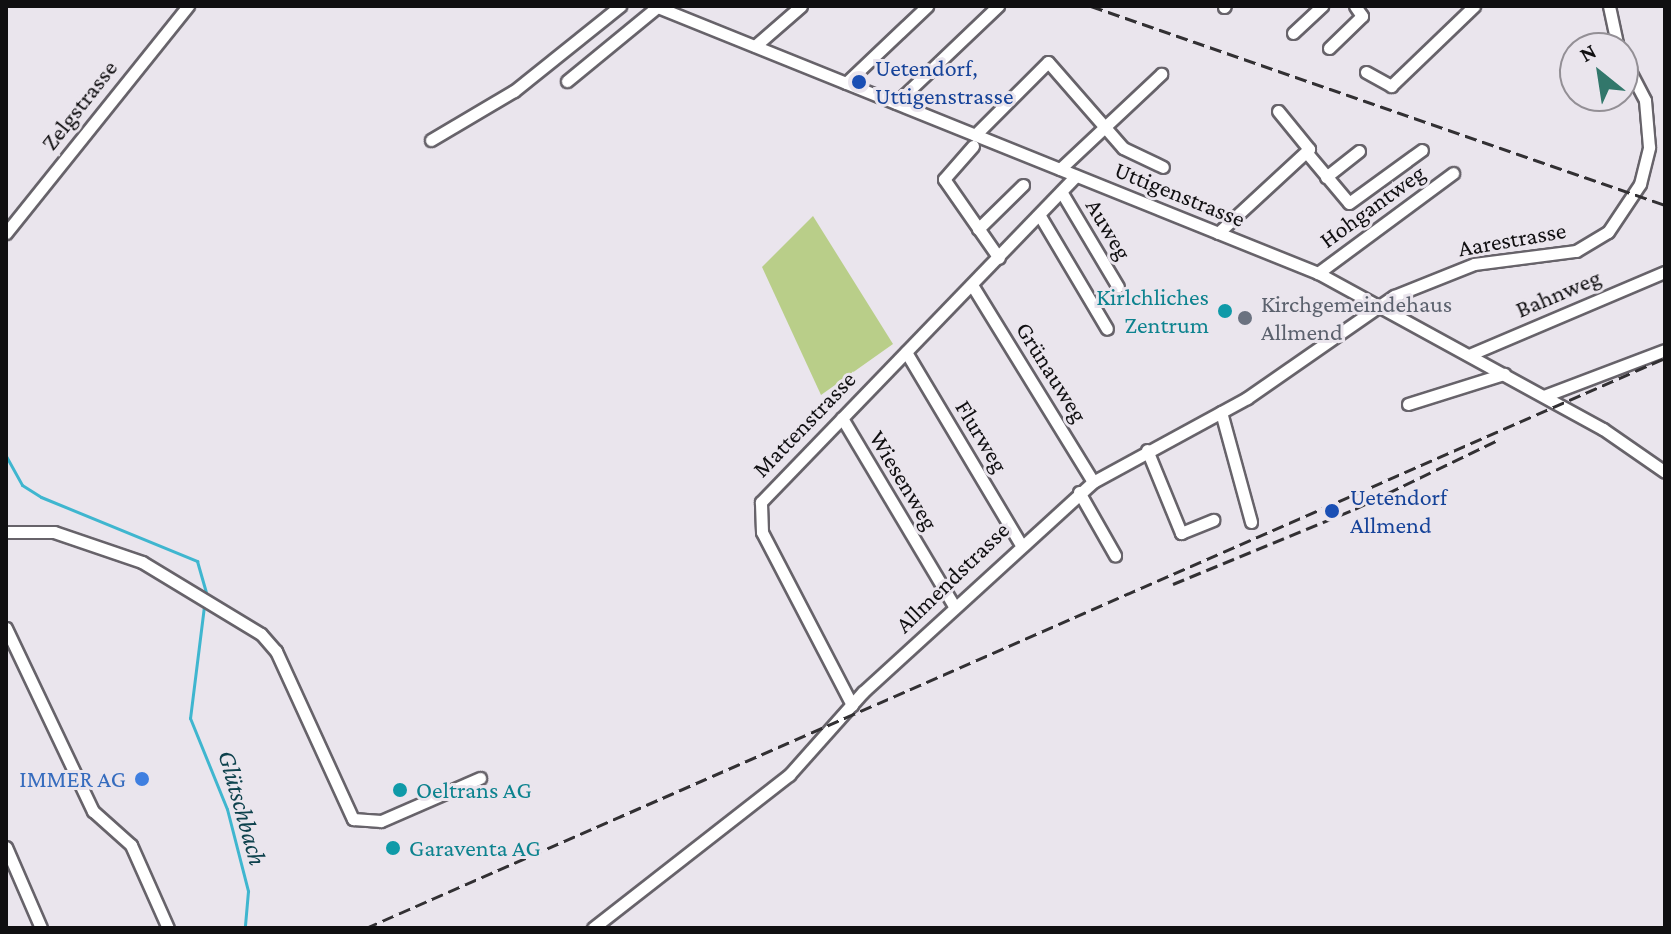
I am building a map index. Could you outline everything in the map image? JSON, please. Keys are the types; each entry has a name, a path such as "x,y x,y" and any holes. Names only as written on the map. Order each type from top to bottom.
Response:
{"street":[{"path":"431,140 514,91 620,6"},
{"path":"567,81 656,6"},
{"name":"Uttigenstrasse","path":"656,6 896,103 974,140 1060,169 1318,273 1544,396 1665,472"},
{"path":"755,46 801,6"},
{"path":"846,83 927,6"},
{"path":"896,103 998,6"},
{"path":"1293,33 1322,6"},
{"path":"1329,48 1362,16 1355,6"},
{"path":"1366,72 1391,86 1474,6"},
{"path":"1609,6 1615,32"},
{"name":"Zelgstrasse","path":"6,233 184,7"},
{"path":"999,258 944,179 974,140 1048,62 1127,151 1163,167"},
{"path":"1060,169 1103,125 1161,74"},
{"name":"Aarestrasse","path":"1378,305 1474,264 1576,251 1614,226 1640,184 1649,147 1645,100 1639,89"},
{"path":"1278,111 1308,140 1307,153 1349,203 1422,150"},
{"path":"1326,177 1359,151"},
{"path":"1218,233 1307,153"},
{"name":"Hohgantweg","path":"1318,273 1453,173"},
{"name":"Mattenstrasse","path":"852,705 758,521 767,493 1076,176"},
{"path":"978,229 1023,185"},
{"name":"Auweg","path":"1062,193 1118,287"},
{"path":"1040,216 1107,329"},
{"name":"Bahnweg","path":"1469,355 1665,272"},
{"name":"Grünauweg","path":"972,285 1093,482"},
{"name":"Allmendstrasse","path":"593,928 789,775 852,705 1020,543 1079,492 1147,450 1221,412 1378,305"},
{"path":"1544,396 1665,350"},
{"name":"Flurweg","path":"906,352 1020,543"},
{"path":"1408,404 1504,374"},
{"path":"1221,412 1251,522"},
{"name":"Wiesenweg","path":"842,418 954,606"},
{"path":"1147,450 1181,533 1213,520"},
{"path":"1079,492 1115,555"},
{"path":"6,532 54,532 142,562 261,634 276,651 353,819 381,821 480,778"},
{"path":"6,628 93,811 131,845 168,928"},
{"path":"6,847 41,928"}],"green space":[{"path":"813,216 893,344 821,395 762,267"}],"waterway":[{"name":"Glütschbach","path":"6,456 22,485 41,497 197,561 206,592"},
{"name":"Glütschbach","path":"204,606 190,718 227,809 248,891 245,928"}],"railway":[{"path":"1091,6 1665,205"},
{"path":"366,928 1665,358"},
{"path":"1173,584 1355,509 1498,440"}],"place":[{"name":"Uetendorf, Uttigenstrasse","path":"859,82"},
{"name":"Kirlchliches Zentrum","path":"1225,311"},
{"name":"Kirchgemeindehaus Allmend","path":"1245,318"},
{"name":"Uetendorf Allmend","path":"1332,511"},
{"name":"IMMER AG","path":"142,779"},
{"name":"Oeltrans AG","path":"400,790"},
{"name":"Garaventa AG","path":"393,848"}]}
